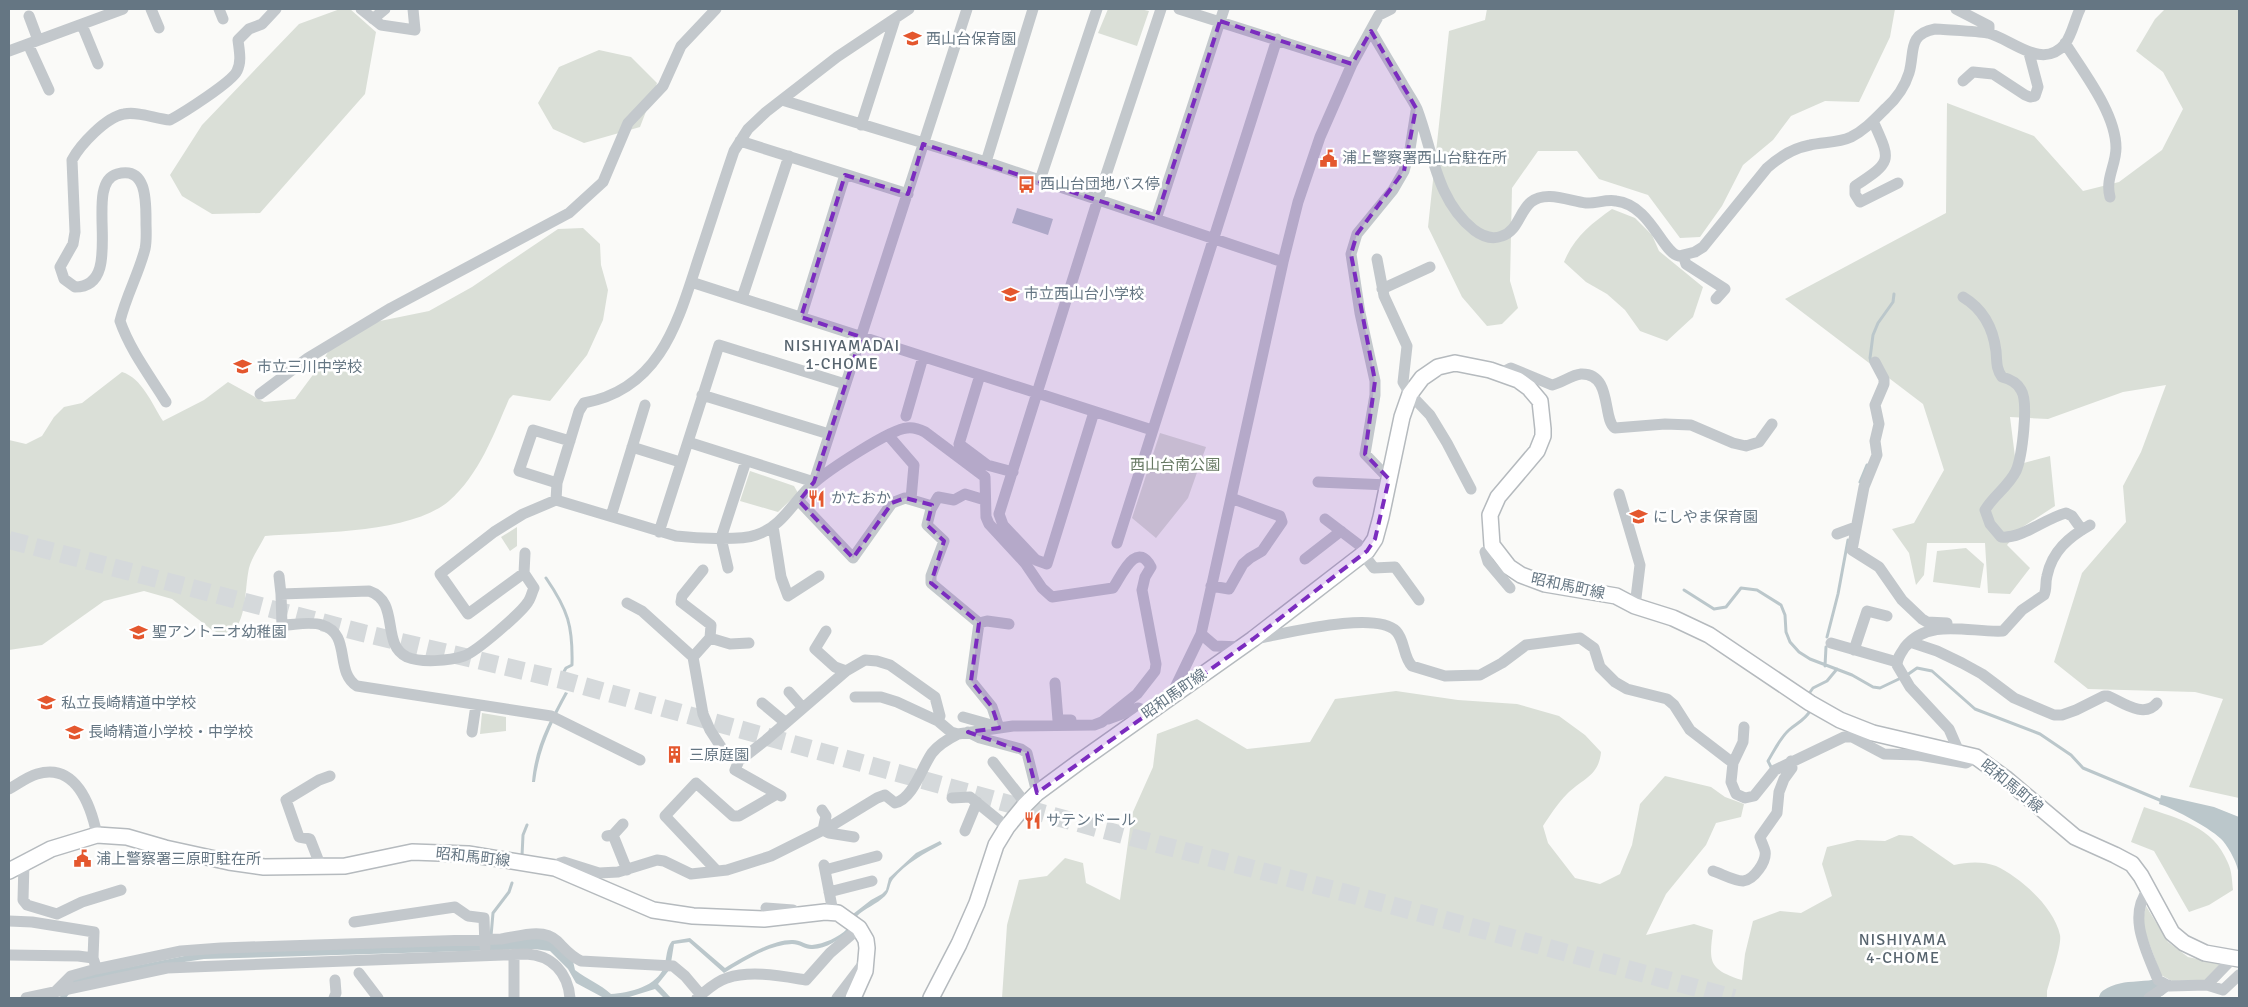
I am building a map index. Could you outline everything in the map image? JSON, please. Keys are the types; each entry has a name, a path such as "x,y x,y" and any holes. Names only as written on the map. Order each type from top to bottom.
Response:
{"main road":[{"name":"昭和馬町線","path":"931,998 970,919 996,845 1007,827 1026,804 1038,793 1172,694 1247,643 1365,553 1375,539 1402,417 1410,394 1422,378 1438,366 1450,363 1463,364 1518,380 1537,396 1542,407 1543,436 1537,451 1493,506 1490,516 1493,549 1509,567 1521,575 1545,584 1616,596 1635,606 1673,618 1709,634 1810,703 1840,720 1873,733 1976,757 2005,778 2075,837 2129,862 2136,868 2172,933 2184,943 2205,953 2236,959"},
{"name":"昭和馬町線","path":"9,871 24,862 68,843 97,835 127,837 165,848 229,862 264,867 345,866 412,852 468,854 555,868 653,910 693,916 764,919 834,912"},
{"path":"834,912 859,928 866,940 868,957 861,985 853,998"}],"street":[{"path":"89,9 94,20"},
{"path":"9,51 123,9"},
{"path":"151,9 159,28"},
{"path":"166,402 124,332 120,321 145,248 146,208 144,186 138,176 130,173 117,174 108,180 103,194 101,259 98,275 86,286 75,287 64,279 60,267 73,244 76,232 72,160 77,150 88,138 118,116 130,114 170,120 223,84 236,73 239,65 238,40 249,29 262,24 276,9"},
{"path":"361,9 381,25 415,30 414,9"},
{"path":"374,18 386,9"},
{"path":"260,394 308,358 391,308 569,213 603,182 628,123 663,86 681,46 716,9"},
{"path":"556,500 557,483 584,403 596,401 630,386 661,354 674,330 734,151 740,141 757,120 836,57 909,9"},
{"path":"814,482 966,9"},
{"path":"986,162 1033,9"},
{"path":"1040,180 1097,9"},
{"path":"1094,412 1047,564 1036,560 1003,524 999,514 1098,199 1161,9"},
{"path":"1179,9 1352,64"},
{"path":"1156,218 1224,9"},
{"path":"1172,694 1201,634 1284,262 1306,174 1352,64 1371,31 1379,12 1392,9"},
{"path":"1956,9 1989,26 1989,33"},
{"path":"1371,31 1416,108 1436,175 1458,216 1478,233 1490,238 1501,237 1509,233 1518,223 1531,202 1538,198 1565,198 1585,203 1616,201 1630,206 1644,215 1670,252 1675,255 1684,255 1695,252 1703,247 1767,168 1777,159 1800,147 1830,143 1850,137 1873,121 1892,102 1902,88 1909,73 1914,41 1921,34 1937,29 1989,33 2029,53 2048,54 2065,43 2080,9"},
{"path":"30,16 33,42 49,90"},
{"path":"861,125 895,19"},
{"path":"82,25 98,64"},
{"path":"1117,543 1215,238 1276,39"},
{"path":"2065,43 2107,111 2116,148 2107,187 2110,197"},
{"path":"1962,81 1969,73 1993,74 2025,95 2035,96 2038,88 2029,53"},
{"path":"782,100 986,162 1284,262"},
{"path":"1388,482 1365,454 1375,395 1375,381 1360,313 1351,254 1357,234 1392,190 1404,171 1410,149 1416,108"},
{"path":"1873,121 1886,150 1887,158 1877,171 1855,186 1855,194 1860,202 1898,183"},
{"path":"740,141 908,194"},
{"path":"742,298 789,156"},
{"path":"801,317 845,175"},
{"path":"1684,255 1686,264 1725,289 1716,300"},
{"path":"1377,259 1384,296 1406,346 1403,382 1410,394 1430,415 1447,443 1470,489"},
{"path":"1382,289 1430,267"},
{"path":"691,282 922,358 1152,430"},
{"path":"1875,362 1884,379 1884,384 1875,405 1879,424 1875,441 1877,455 1846,531 1852,550 1879,567 1902,600 1927,622 1956,624 1977,632 2003,631 2022,610 2044,596 2047,576 2054,556 2064,542 2086,528 2066,513 2048,519 2020,535 2005,538 2001,537 1990,524 1985,510 1990,501 2007,485 2017,468 2024,403 2021,390 2011,379 2002,378 1997,370 1995,343 1984,314 1975,304 1963,297"},
{"path":"659,532 719,345 845,384"},
{"path":"906,416 922,358"},
{"path":"1499,374 1511,368 1552,385 1581,374 1590,377 1600,384 1610,424 1616,428 1646,428 1665,424 1691,425 1733,443 1746,446 1759,442 1772,424"},
{"path":"980,375 959,444 987,465 1013,472"},
{"path":"702,395 829,434"},
{"path":"611,516 645,405"},
{"path":"524,574 468,614 440,574 494,532 523,514 556,500 659,532 694,538 755,536 773,526 789,512 814,482 888,435 905,428 917,428 985,477 986,518 989,524 1025,563 1042,588 1052,597 1113,588 1129,561 1134,557 1140,557 1150,564 1142,590 1156,656 1154,671 1137,694 1102,722"},
{"path":"557,483 519,471 533,430 570,441"},
{"path":"888,435 914,465 911,499"},
{"path":"688,442 814,482"},
{"path":"632,447 680,462"},
{"path":"728,568 721,538 746,461"},
{"path":"1318,482 1388,482"},
{"path":"979,623 931,583 931,576 944,541 927,525 932,506 938,496 954,500 965,494 985,500"},
{"path":"1619,494 1640,564 1635,606"},
{"path":"798,501 853,558 892,503 906,498 932,506"},
{"path":"1211,586 1229,589 1244,564 1262,551 1282,522 1280,516 1231,498"},
{"path":"1325,519 1365,553 1374,568 1395,567 1419,600"},
{"path":"773,526 781,577 788,596 819,576"},
{"path":"1305,559 1341,531"},
{"path":"1493,549 1485,552 1488,562 1510,588"},
{"path":"281,594 373,592 386,605 395,647 398,651 412,659 446,659 464,656 514,617 528,602 534,588 524,574 525,553"},
{"path":"703,570 682,596 681,602 711,625"},
{"path":"279,576 282,625 322,624 331,630 342,645 343,664 347,677 357,686 551,716 640,760"},
{"path":"628,603 642,611 693,656 703,714 723,750 730,755 740,758"},
{"path":"1854,650 1867,610 1887,616"},
{"path":"693,656 710,638 711,625 715,613"},
{"path":"979,623 987,621 1009,624"},
{"path":"1201,634 1215,646 1247,643 1343,623 1361,621 1380,622 1396,631 1412,666 1445,676 1480,675 1488,672 1526,646 1580,638 1594,648 1600,667 1615,682 1627,689 1667,699 1674,705 1690,730 1732,763"},
{"path":"979,623 970,681 992,707 999,728"},
{"path":"1901,672 1910,642 1916,637 1942,628 1964,628"},
{"path":"826,631 815,649 835,667 846,670"},
{"path":"710,638 730,644 749,643"},
{"path":"1910,642 1937,651 1962,663 1982,674 2014,698 2054,715 2062,715 2076,710 2104,696 2108,696 2135,709 2150,708 2157,703"},
{"path":"1831,643 1854,650 1901,672 1925,706 1949,729 1959,752"},
{"path":"717,871 665,816 696,783 733,816 739,816 780,796 735,770 740,758 786,723 846,670 859,662 871,660 882,662 894,668 935,697 940,716 938,721"},
{"path":"1055,683 1058,720 1074,720 1076,726"},
{"path":"789,692 802,708"},
{"path":"855,697 881,697 897,702 938,721 951,732 963,733 1021,749 1026,753 1038,793"},
{"path":"762,703 786,723"},
{"path":"472,732 476,705"},
{"path":"555,868 564,862 599,873 627,870 648,862 661,860 691,874 717,871 761,861 823,830 883,795 895,803 902,801 932,753 940,744 963,733 999,728 1094,725 1138,708 1148,712"},
{"path":"963,717 999,728"},
{"path":"1744,727 1744,742 1732,763 1731,782 1736,794 1745,798 1754,796 1775,770 1844,737 1852,737 1884,754 1920,755 1966,763 1976,757"},
{"path":"1713,871 1742,881 1749,879 1759,868 1765,859 1765,851 1760,837 1777,813 1779,792 1784,779 1792,768 1792,761"},
{"path":"993,762 1026,804"},
{"path":"9,789 40,774 55,773 64,776 74,782 86,798 93,816 97,835"},
{"path":"321,867 310,840 299,837 286,800 319,780 330,776"},
{"path":"952,798 970,796 1007,827"},
{"path":"965,831 977,802"},
{"path":"822,810 826,816 823,830"},
{"path":"623,824 610,835 627,870"},
{"path":"823,830 829,833 854,836"},
{"path":"834,912 824,868 878,856"},
{"path":"24,862 23,900 27,905 49,912 57,914 82,902 121,890"},
{"path":"829,892 872,881"},
{"path":"2148,890 2142,896 2138,911 2138,925 2158,980 2168,985 2207,985 2223,990 2239,975"},
{"path":"354,922 455,907 468,916 484,918 485,956"},
{"path":"766,908 793,910 798,915"},
{"path":"9,921 32,922 94,932 95,964"},
{"path":"68,991 71,976 95,964 181,951 485,940 541,934 552,936 573,957 581,961 673,966 685,976 699,997 726,978 740,975 772,974 806,980 830,953 859,928"},
{"path":"354,944 354,959"},
{"path":"514,954 514,998"},
{"path":"26,998 68,991 167,968 514,954 540,955 552,961 563,974 570,998"},
{"path":"9,955 78,956 95,964"},
{"path":"837,998 868,957"},
{"path":"2207,985 2236,959"},
{"path":"359,973 378,998"},
{"path":"334,998 336,993 335,980"},
{"path":"2149,998 2168,985"}],"highlighted area":[{"path":"1220,21 1352,64 1371,31 1416,108 1404,171 1357,234 1351,254 1375,381 1365,454 1389,479 1375,539 1367,551 1253,639 1037,793 1027,753 968,732 999,728 992,707 971,681 979,623 931,583 944,541 927,525 932,505 905,498 892,503 853,558 799,501 814,482 861,337 801,317 845,175 908,194 923,144 1156,219"}],"green space":[{"path":"340,9 350,9 376,32 365,94 260,213 212,214 182,196 170,175 202,125 299,24"},
{"path":"1108,9 1140,9 1149,11 1137,46 1098,33"},
{"path":"1487,9 1895,9 1890,37 1859,102 1825,101 1791,116 1773,140 1743,165 1722,206 1700,237 1680,238 1648,195 1599,179 1577,151 1538,151 1512,188 1510,281 1518,308 1502,324 1487,326 1462,297 1428,227 1449,31 1485,20"},
{"path":"2165,9 2239,9 2239,798 2189,787 2223,699 2195,692 2088,689 2054,662 2082,573 2126,522 2123,486 2141,452 2166,385 2123,392 2048,419 2010,417 2016,465 2050,456 2055,506 2021,528 2007,545 2030,568 2010,594 1988,593 1985,543 1927,543 1924,575 1916,585 1909,553 1892,529 1914,523 1944,470 1923,404 1785,299 1946,213 1947,103 2034,136 2083,191 2119,182 2162,150 2183,109 2163,72 2136,51 2155,19"},
{"path":"599,50 631,57 657,83 640,127 584,143 553,129 538,103 559,67"},
{"path":"1612,209 1635,218 1652,235 1659,251 1703,287 1693,317 1667,341 1640,331 1625,310 1607,294 1586,282 1564,262 1578,238"},
{"path":"583,228 600,244 601,265 608,290 603,320 587,355 550,401 513,395 509,399 477,467 460,491 449,501 432,512 387,526 335,532 265,536 249,568 244,605 239,623 228,637 212,630 172,599 144,591 104,601 42,645 9,650 9,440 26,444 42,436 54,417 64,407 82,403 122,372 129,375 141,386 163,421 204,400 228,382 264,402 295,399 318,368 340,333 380,321 429,311 472,287 558,229"},
{"name":"西山台南公園","path":"1160,433 1206,447 1188,498 1156,538 1132,518"},
{"path":"750,471 794,486 798,493 778,512 740,501"},
{"path":"517,527 517,546 510,551 501,537"},
{"path":"1966,548 1984,564 1980,588 1933,582 1937,551"},
{"path":"1396,691 1458,700 1517,704 1559,716 1585,735 1601,752 1597,767 1564,798 1543,826 1548,843 1575,878 1600,884 1620,874 1632,845 1640,804 1665,776 1711,787 1725,797 1744,804 1741,817 1716,823 1706,845 1666,894 1646,935 1694,924 1713,930 1711,957 1713,963 1717,968 1731,976 1742,980 1745,954 1753,921 1780,911 1801,913 1832,896 1822,864 1827,847 1857,840 1885,841 1899,835 1912,836 1954,865 1975,862 1996,866 2016,878 2035,894 2051,914 2057,924 2060,935 2047,998 1002,998 1007,925 1019,880 1047,876 1065,858 1083,863 1086,883 1120,900 1132,814 1153,767 1157,734 1197,719 1247,749 1310,742 1335,699"},
{"path":"482,713 506,717 506,731 480,734"},
{"path":"2144,807 2182,820 2204,832 2213,840 2222,850 2229,866 2233,890 2209,905 2189,912 2154,851 2131,842"},
{"path":"2146,906 2168,942 2188,957 2220,964 2205,980 2172,981 2161,975 2142,924"}],"shaded area":[{"path":"1017,208 1053,219 1048,235 1012,223"},
{"path":"565,692 568,693 547,736 535,782 532,782 536,757 548,724"},
{"path":"2161,795 2214,807 2239,817 2239,876 2233,857 2223,841 2193,820 2159,804"},
{"path":"940,841 942,844 916,859 898,873 892,881 887,894 882,899 856,917 853,914 882,894 886,890 889,878 916,853"},
{"path":"847,929 850,932 832,944 821,948 809,949 792,944 774,947 756,954 724,973 689,942 674,944 670,969 658,984 671,998 664,998 655,989 626,998 604,998 576,983 568,969 550,951 534,949 204,959 152,967 69,994 66,998 55,998 60,997 70,979 204,952 546,937 573,961 575,970 611,994 634,990 649,984 655,979 664,967 672,941 690,938 725,968 758,950 776,943 793,940 810,945 817,944 836,937"}],"waterway":[{"path":"1871,362 1873,335 1878,323 1893,302 1894,294"},
{"path":"1860,482 1867,465"},
{"path":"1827,637 1838,594 1848,540"},
{"path":"546,578 564,609 570,629 572,665 566,668 562,675 565,686"},
{"path":"1684,590 1714,609 1726,607 1741,588 1757,590 1781,605 1785,615 1786,632 1790,642 1799,652 1810,659 1852,675 1873,687 1880,688 1901,678"},
{"path":"1825,666 1826,647"},
{"path":"1907,675 1917,668 1932,671 1975,709 2040,734 2071,755 2083,768 2162,801"},
{"path":"1808,695 1813,688 1827,681 1837,669"},
{"path":"1771,767 1768,761 1780,741 1810,711"},
{"path":"522,856 523,835 527,825"},
{"path":"491,936 493,913 509,892 512,883"},
{"path":"2108,998 2125,991 2158,988"}],"tunnel":[{"path":"9,540 363,633 562,680 1100,829 1346,893 1734,998"}],"place":[{"name":"西山台保育園","path":"912,39"},
{"name":"浦上警察署西山台駐在所","path":"1328,158"},
{"name":"西山台団地バス停","path":"1026,184"},
{"name":"市立西山台小学校","path":"1010,294"},
{"name":"市立三川中学校","path":"243,367"},
{"name":"かたおか","path":"817,498"},
{"name":"にしやま保育園","path":"1639,517"},
{"name":"聖アントニオ幼稚園","path":"138,632"},
{"name":"私立長崎精道中学校","path":"47,703"},
{"name":"長崎精道小学校・中学校","path":"74,732"},
{"name":"三原庭園","path":"675,755"},
{"name":"サテンドール","path":"1032,820"},
{"name":"浦上警察署三原町駐在所","path":"82,859"}],"district":[{"name":"NISHIYAMADAI 1-CHOME","path":"842,355"},
{"name":"NISHIYAMA 4-CHOME","path":"1903,949"}]}
